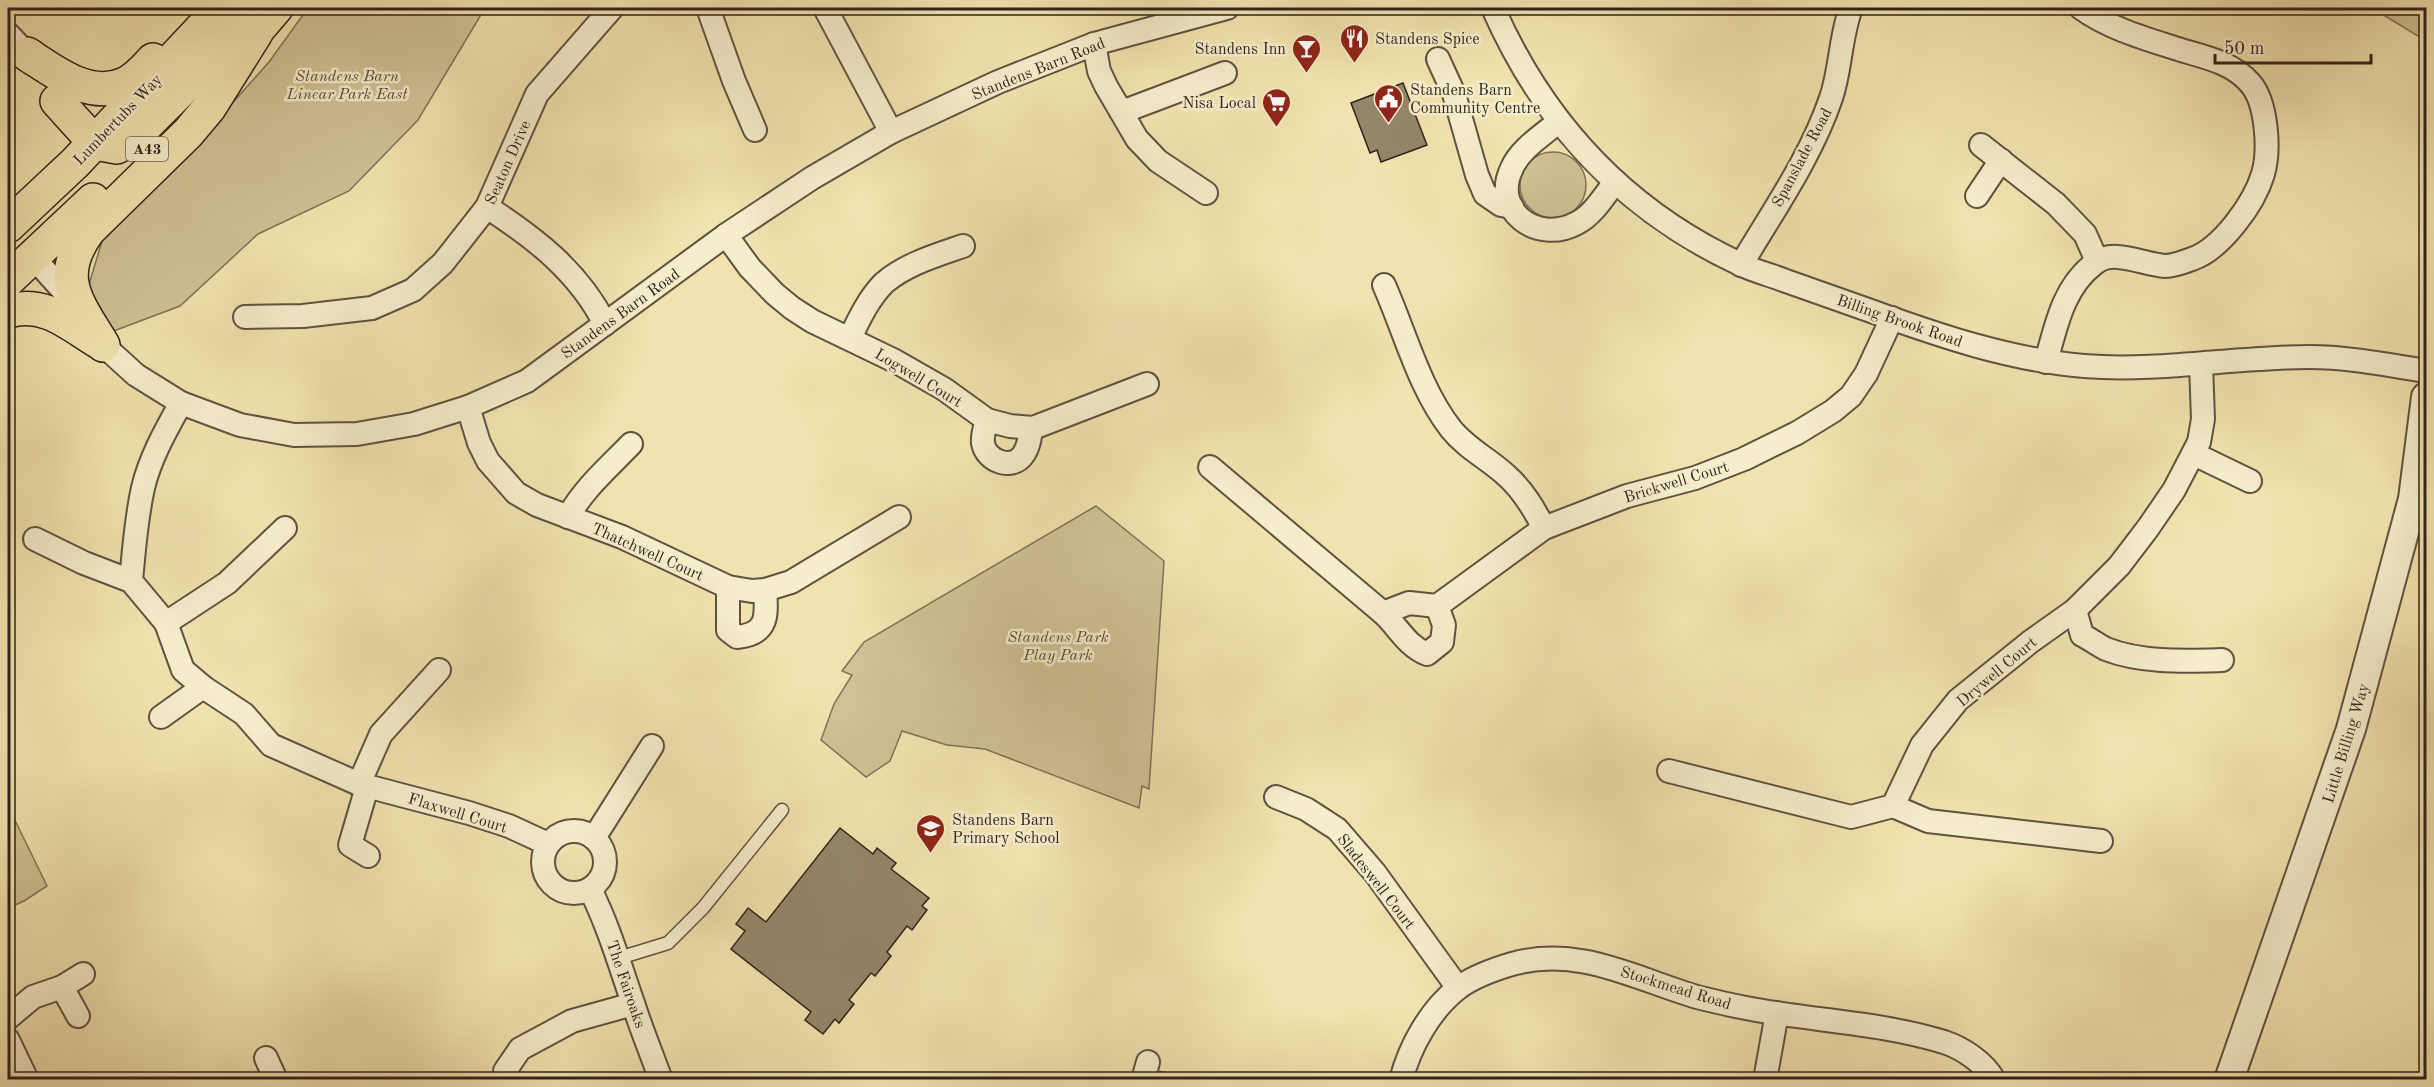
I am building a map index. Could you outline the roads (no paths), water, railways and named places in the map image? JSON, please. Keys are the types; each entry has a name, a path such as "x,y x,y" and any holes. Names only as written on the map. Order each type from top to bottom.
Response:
{"highway":[{"name":"A43","path":"8,280 20,253 144,152 255,20 276,8"},
{"path":"17,44 74,84 105,89 124,84 136,77 157,57 215,15"},
{"name":"Lumbertubs Way","path":"8,226 95,143 215,15"},
{"path":"17,44 57,101 95,143 117,147 135,136 255,20"},
{"path":"103,345 75,299 70,278 79,244 89,230 188,133 209,108 255,20"},
{"path":"8,204 44,168 62,143 63,116 57,101"},
{"path":"8,311 23,307 43,309 103,345"}],"street":[{"name":"Seaton Drive","path":"245,317 303,316 372,308 413,290 443,263 487,207 537,94 612,8"},
{"path":"708,8 734,81 756,130"},
{"name":"Standens Barn Road","path":"20,253 73,300 103,345 136,375 181,403 240,425 294,435 357,434 414,424 468,407 527,381 726,235 812,178 891,132 998,82 1094,44 1227,8"},
{"name":"Billing Brook Road","path":"1492,8 1534,88 1558,122 1583,151 1615,182 1672,226 1741,265 1892,318 2005,354 2046,362 2087,366 2200,364 2309,357 2364,361 2427,371"},
{"name":"Spanslade Road","path":"1741,265 1821,124 1832,95 1846,21 1851,8"},
{"path":"2046,362 2060,312 2074,282 2097,261 2117,257 2167,266 2194,258 2213,247 2233,227 2251,198 2263,175 2266,147 2264,110 2251,83 2232,68 2133,34 2081,8"},
{"path":"833,10 891,132"},
{"path":"1094,44 1099,71 1137,139 1158,161 1206,193"},
{"path":"1438,59 1454,94 1477,175 1485,194 1501,205 1512,207"},
{"path":"1122,112 1225,73"},
{"path":"1558,122 1522,154 1512,167 1507,183 1512,207 1523,222 1540,230 1564,229 1579,223 1615,182"},
{"path":"1981,145 2056,204 2085,234 2097,261"},
{"path":"1977,196 2001,160"},
{"path":"487,207 527,233 558,261 598,310 605,324"},
{"name":"Logwell Court","path":"726,235 750,268 775,294 812,321 895,361 944,389 987,420 1031,428 1147,384"},
{"path":"850,338 864,310 885,283 924,259 963,246"},
{"path":"1384,285 1418,367 1446,421 1464,444 1507,475 1520,489 1544,528"},
{"name":"Brickwell Court","path":"1437,606 1544,528 1627,496 1695,478 1725,467 1797,433 1833,411 1851,396 1866,374 1892,318"},
{"name":"Drywell Court","path":"1893,806 1922,746 1958,700 2030,642 2075,610 2119,566 2148,528 2174,490 2194,454 2204,419 2200,364"},
{"name":"Little Billing Way","path":"2229,1080 2351,729 2413,499 2427,396"},
{"path":"131,581 136,525 144,486 162,437 181,403"},
{"name":"Thatchwell Court","path":"468,407 479,443 488,461 516,493 537,505 622,537 728,587 752,591 765,590 791,582 900,517"},
{"path":"987,420 983,444 986,451 998,462 1006,463 1021,458 1028,446 1031,428"},
{"path":"568,517 590,484 631,444"},
{"path":"2194,454 2250,481"},
{"path":"1210,467 1383,613 1394,622 1404,638 1417,649 1427,654 1442,642 1443,625 1437,606 1409,603 1383,613"},
{"path":"166,623 227,583 285,528"},
{"name":"Flaxwell Court","path":"35,539 84,563 131,581 166,623 183,670 203,687 244,714 271,745 363,785 470,813 509,826 548,844"},
{"path":"728,587 728,630 737,637 752,635 762,626 767,610 765,590"},
{"path":"2075,610 2082,635 2107,649 2139,657 2187,661 2222,660"},
{"path":"368,856 350,845 363,785 381,734 439,670"},
{"path":"161,717 203,687"},
{"path":"594,838 652,746"},
{"path":"1669,771 1851,817 1893,806 1928,821 2101,841"},
{"name":"Sladeswell Court","path":"1276,797 1306,808 1337,829 1375,873 1458,988"},
{"path":"569,831 582,832 594,838 603,850 605,865 600,879 590,889 578,893 565,892 554,887 546,877 542,865 548,844 557,836 569,831"},
{"name":"The Fairoaks","path":"590,889 603,915 619,958 661,1080"},
{"name":"Stockmead Road","path":"1401,1080 1416,1040 1433,1015 1458,988 1483,975 1513,964 1567,957 1595,962 1697,997 1777,1013 1874,1027 1946,1043 1970,1055 1994,1080"},
{"path":"8,1018 33,996 62,987 83,974"},
{"path":"62,987 78,1016"},
{"path":"505,1071 520,1049 572,1021 633,1004"},
{"path":"1765,1080 1777,1013"},
{"path":"8,1040 27,1080"},
{"path":"266,1058 276,1080"}],"lane":[{"path":"619,958 668,943 703,908 782,810"},
{"path":"1145,1072 1169,1080"}],"place":[{"name":"Standens Spice","path":"1354,64"},
{"name":"Standens Inn","path":"1307,74"},
{"name":"Standens Barn Community Centre","path":"1389,124"},
{"name":"Nisa Local","path":"1277,128"},
{"name":"Standens Barn Primary School","path":"931,854"}],"park label":[{"name":"Standens Barn Linear Park East","path":"347,84"},
{"name":"Standens Park Play Park","path":"1058,645"}]}
